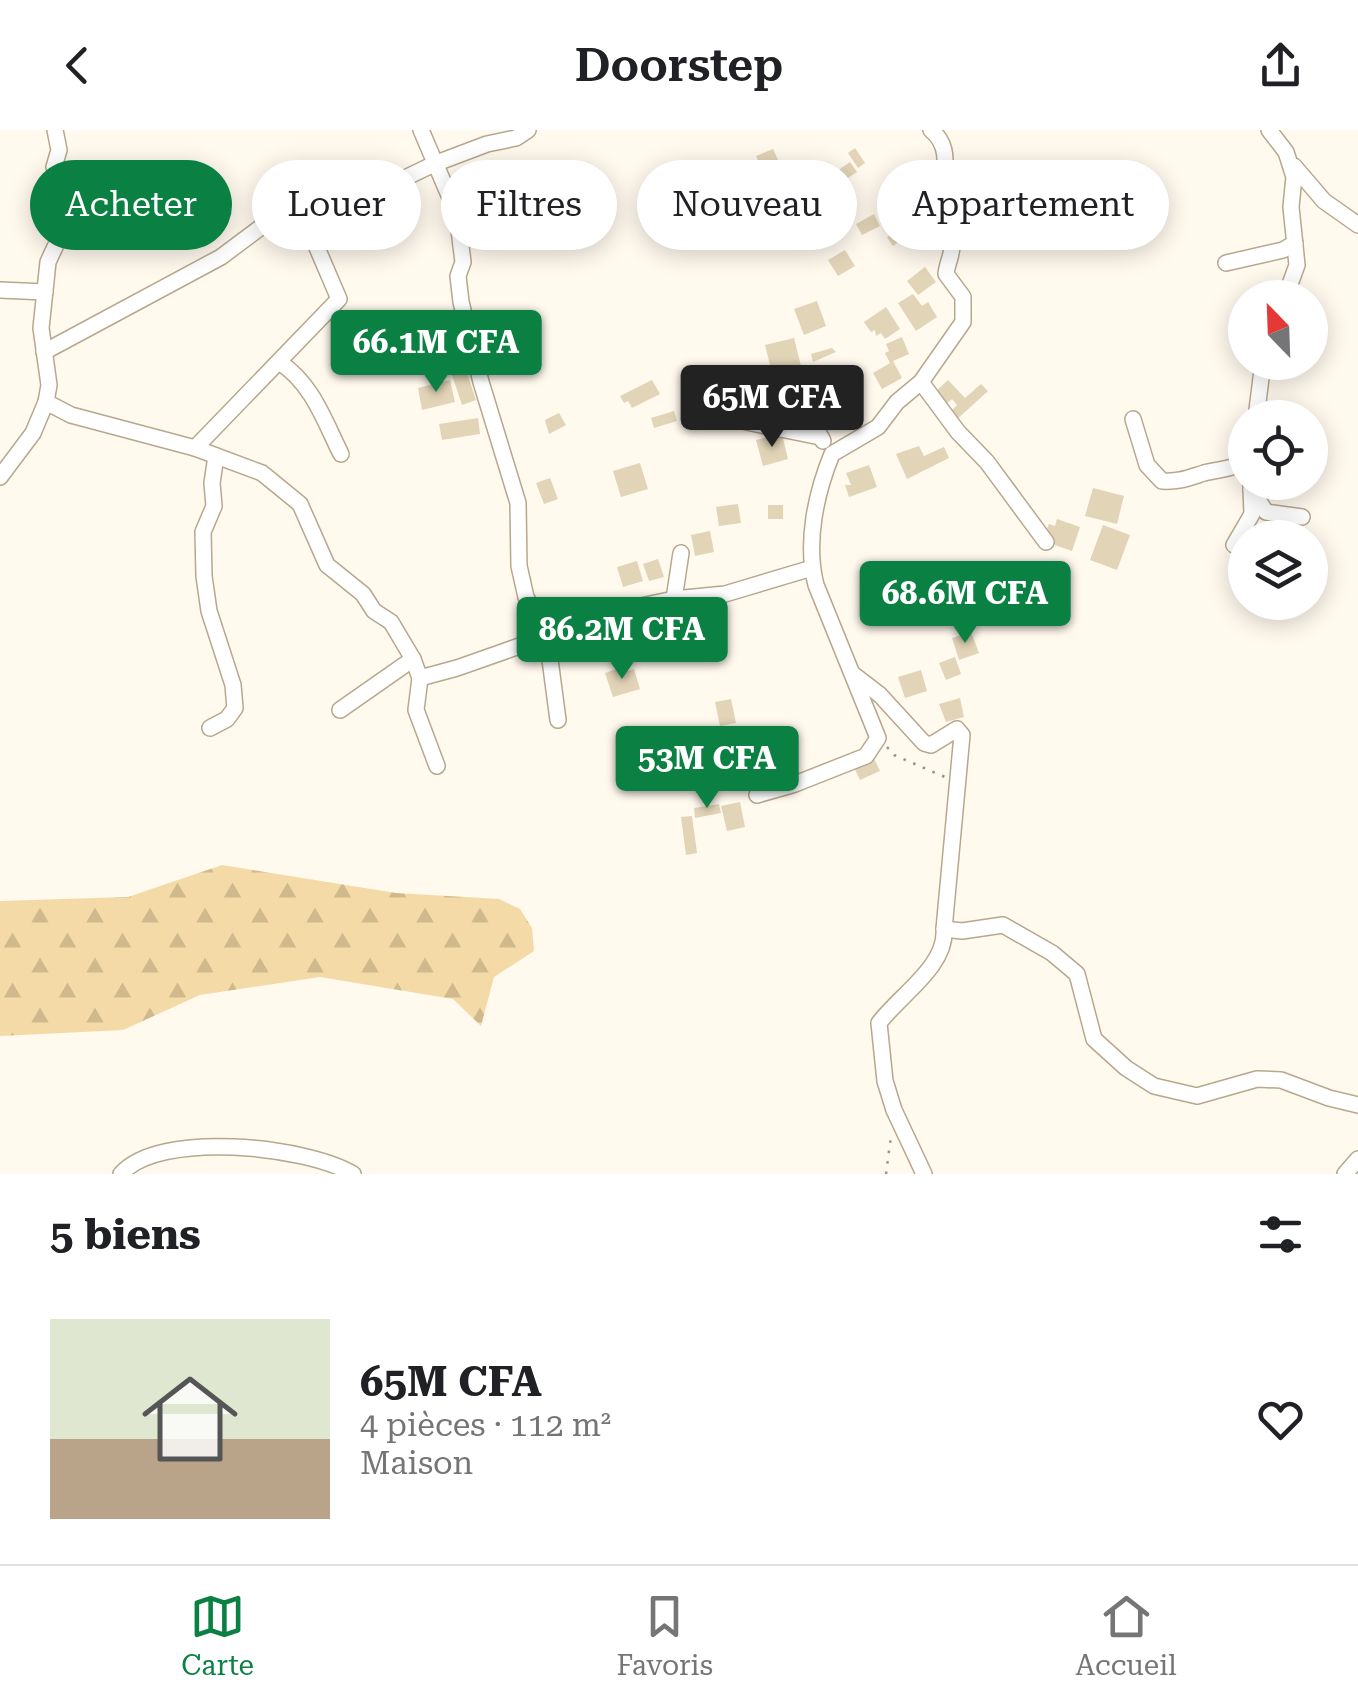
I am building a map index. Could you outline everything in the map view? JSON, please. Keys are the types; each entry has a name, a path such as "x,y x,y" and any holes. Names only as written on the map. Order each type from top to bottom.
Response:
{"street":[{"path":"0,478 33,433 49,385 40,336 48,262 61,234 64,209 55,176 59,150 55,130"},
{"path":"421,130 457,214 463,262 458,276 461,302 480,382 518,503 519,566 526,597 547,637 558,720"},
{"path":"421,170 487,144 516,138 528,130"},
{"path":"757,795 866,756 876,740 870,713 848,670 812,568 815,507 829,458 878,427 897,402 922,382 964,316 960,288 946,274 952,241 941,202 945,151 930,130"},
{"path":"1269,130 1324,201 1358,226"},
{"path":"1291,162 1297,265 1292,280"},
{"path":"44,352 221,257 252,233"},
{"path":"1226,262 1283,250 1295,243"},
{"path":"195,448 340,299 318,250"},
{"path":"0,290 45,292"},
{"path":"279,362 296,373 313,397 341,454"},
{"path":"922,382 958,432 988,462 1046,542"},
{"path":"799,396 826,445 840,449"},
{"path":"46,402 71,415 195,448 262,472 300,504 326,565 391,622 413,659 420,678 416,710 437,766"},
{"path":"1133,419 1147,465 1162,481 1182,482 1208,471 1228,471"},
{"path":"747,422 820,437"},
{"path":"210,728 235,708 204,576 203,532 214,506 216,456"},
{"path":"1259,500 1266,512 1302,517"},
{"path":"674,600 681,554"},
{"path":"420,678 622,610 726,594 812,568"},
{"path":"622,610 634,645"},
{"path":"340,710 413,659"},
{"path":"848,670 880,695 924,742 930,745 957,729 962,735 945,944 938,958 879,1023 885,1081 924,1174"},
{"path":"944,929 962,931 1003,925 1052,953 1076,974 1094,1039 1126,1068 1154,1086 1197,1096 1258,1079 1281,1080 1358,1106"},
{"path":"120,1174 148,1154 215,1147 271,1148 336,1164 353,1174"},
{"path":"1345,1174 1358,1160"}],"path":[{"path":"876,740 894,755 956,782"},
{"path":"886,1174 894,1110"}],"green space":[{"path":"222,865 396,893 499,899 520,909 532,928 534,951 494,977 481,1026 453,999 320,977 200,995 123,1030 0,1036 0,901 128,897"}],"building":[{"path":"855,148 865,163 858,168 857,160 848,153"},
{"path":"773,149 778,160 758,160 756,156"},
{"path":"874,214 877,228 862,235 857,223"},
{"path":"845,250 855,266 838,276 828,260"},
{"path":"925,267 936,282 918,295 907,281"},
{"path":"913,294 922,306 928,302 937,317 916,331 898,303"},
{"path":"817,301 826,326 804,335 794,309"},
{"path":"886,307 900,329 885,339 881,333 876,336 875,330 871,332 864,322"},
{"path":"430,311 449,313 448,331 428,329"},
{"path":"902,337 909,354 893,361 902,378 882,389 873,373 890,363 886,344"},
{"path":"794,338 801,366 772,373 765,345"},
{"path":"430,345 451,345 450,358 430,357"},
{"path":"832,348 836,352 813,362 811,354"},
{"path":"465,367 476,400 462,405 451,372"},
{"path":"450,380 455,402 422,410 418,388"},
{"path":"652,380 660,394 632,408 628,401 624,403 620,396"},
{"path":"948,380 965,398 981,384 988,391 955,421 948,414 957,405 952,399 944,406 933,394"},
{"path":"732,387 737,407 712,412 708,392"},
{"path":"776,392 780,407 765,411 761,395"},
{"path":"674,411 677,421 654,428 651,418"},
{"path":"559,413 566,425 549,434 545,420"},
{"path":"478,418 480,434 442,440 439,424"},
{"path":"782,434 788,459 763,466 756,440"},
{"path":"919,446 924,456 944,447 949,458 907,479 896,454"},
{"path":"640,463 648,489 621,497 613,471"},
{"path":"869,465 877,487 849,497 845,485 851,485 846,473"},
{"path":"550,478 558,499 544,504 536,483"},
{"path":"1093,488 1124,496 1117,524 1085,516"},
{"path":"738,504 741,523 719,526 716,507"},
{"path":"768,505 783,505 783,519 768,519"},
{"path":"1057,519 1080,527 1072,551 1046,542 1052,537 1045,534 1049,524 1055,526"},
{"path":"1103,525 1130,535 1117,570 1090,560"},
{"path":"710,531 714,552 695,556 691,535"},
{"path":"658,559 664,577 649,581 643,564"},
{"path":"637,561 643,581 623,587 617,567"},
{"path":"971,632 979,653 959,660 952,638"},
{"path":"955,657 961,674 946,680 939,663"},
{"path":"620,668 622,673 634,669 640,689 613,697 605,673"},
{"path":"921,670 927,691 905,698 898,677"},
{"path":"960,698 964,717 946,722 939,704"},
{"path":"731,699 736,723 720,726 715,702"},
{"path":"873,756 880,771 860,780 853,765"},
{"path":"740,802 745,827 727,831 721,806"},
{"path":"719,804 721,813 695,818 694,808"},
{"path":"692,816 697,853 686,855 681,817"}]}
